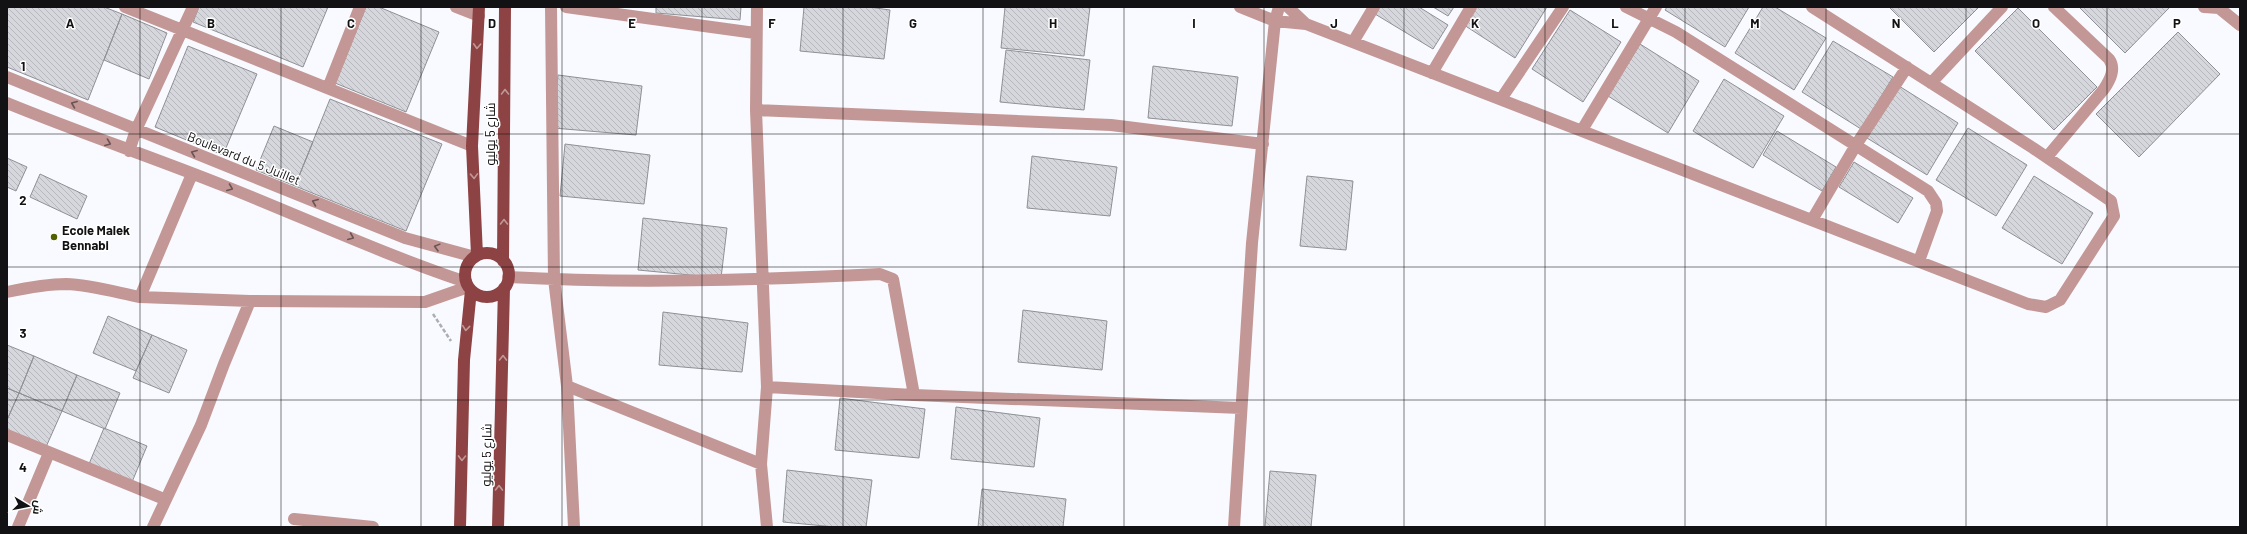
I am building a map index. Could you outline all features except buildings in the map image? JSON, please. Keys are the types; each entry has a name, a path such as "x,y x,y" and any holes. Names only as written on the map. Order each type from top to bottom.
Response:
{"main road":[{"name":"شارع 5 يوليو","path":"504,261 506,7"},
{"name":"شارع 5 يوليو","path":"476,256 472,146 479,12"},
{"path":"492,254 504,261 506,282 500,292 488,297 476,294 469,286 466,268 476,256 492,254"},
{"name":"شارع 5 يوليو","path":"498,527 506,282"},
{"name":"شارع 5 يوليو","path":"460,527 464,360 469,286"}],"street":[{"path":"126,7 472,146"},
{"path":"129,151 136,130 184,30 193,7"},
{"path":"328,88 360,7"},
{"path":"456,7 479,12"},
{"path":"551,7 554,280 568,386 574,527"},
{"path":"566,7 756,33"},
{"path":"757,7 756,110 767,387 761,464 766,527"},
{"path":"1240,7 1275,21 1306,24 2028,304 2046,306 2060,300 2114,216 2111,201 2047,157 1812,7"},
{"path":"1234,527 1252,244 1275,21 1279,7"},
{"path":"1288,7 1306,24"},
{"path":"1352,42 1374,7"},
{"path":"1432,73 1471,7"},
{"path":"1501,99 1563,7"},
{"path":"1626,7 1676,32 1919,185 1932,196 1937,211 1919,262"},
{"path":"1582,130 1656,7"},
{"path":"1932,83 2002,7"},
{"path":"2047,157 2104,89 2110,80 2113,67 2109,59 2054,7"},
{"path":"2204,7 2219,7 2240,25"},
{"path":"1812,220 1856,145 1907,68"},
{"name":"Boulevard du 5 Juillet","path":"7,77 405,238 476,256"},
{"path":"7,103 129,151 225,186 469,286"},
{"path":"756,110 1111,126 1263,144"},
{"path":"140,297 192,174"},
{"path":"506,282 554,280 762,280 880,274 893,279 914,395"},
{"path":"7,292 65,284 84,286 140,297 250,301 425,302 469,286"},
{"path":"153,527 164,499 201,425 250,301"},
{"path":"568,386 761,464"},
{"path":"767,387 914,395 1241,408"},
{"path":"7,435 164,499"},
{"path":"18,527 49,453"},
{"path":"294,519 373,527"}],"path":[{"path":"425,302 464,360"}],"place":[{"name":"Ecole Malek Bennabi","path":"54,237"}]}
